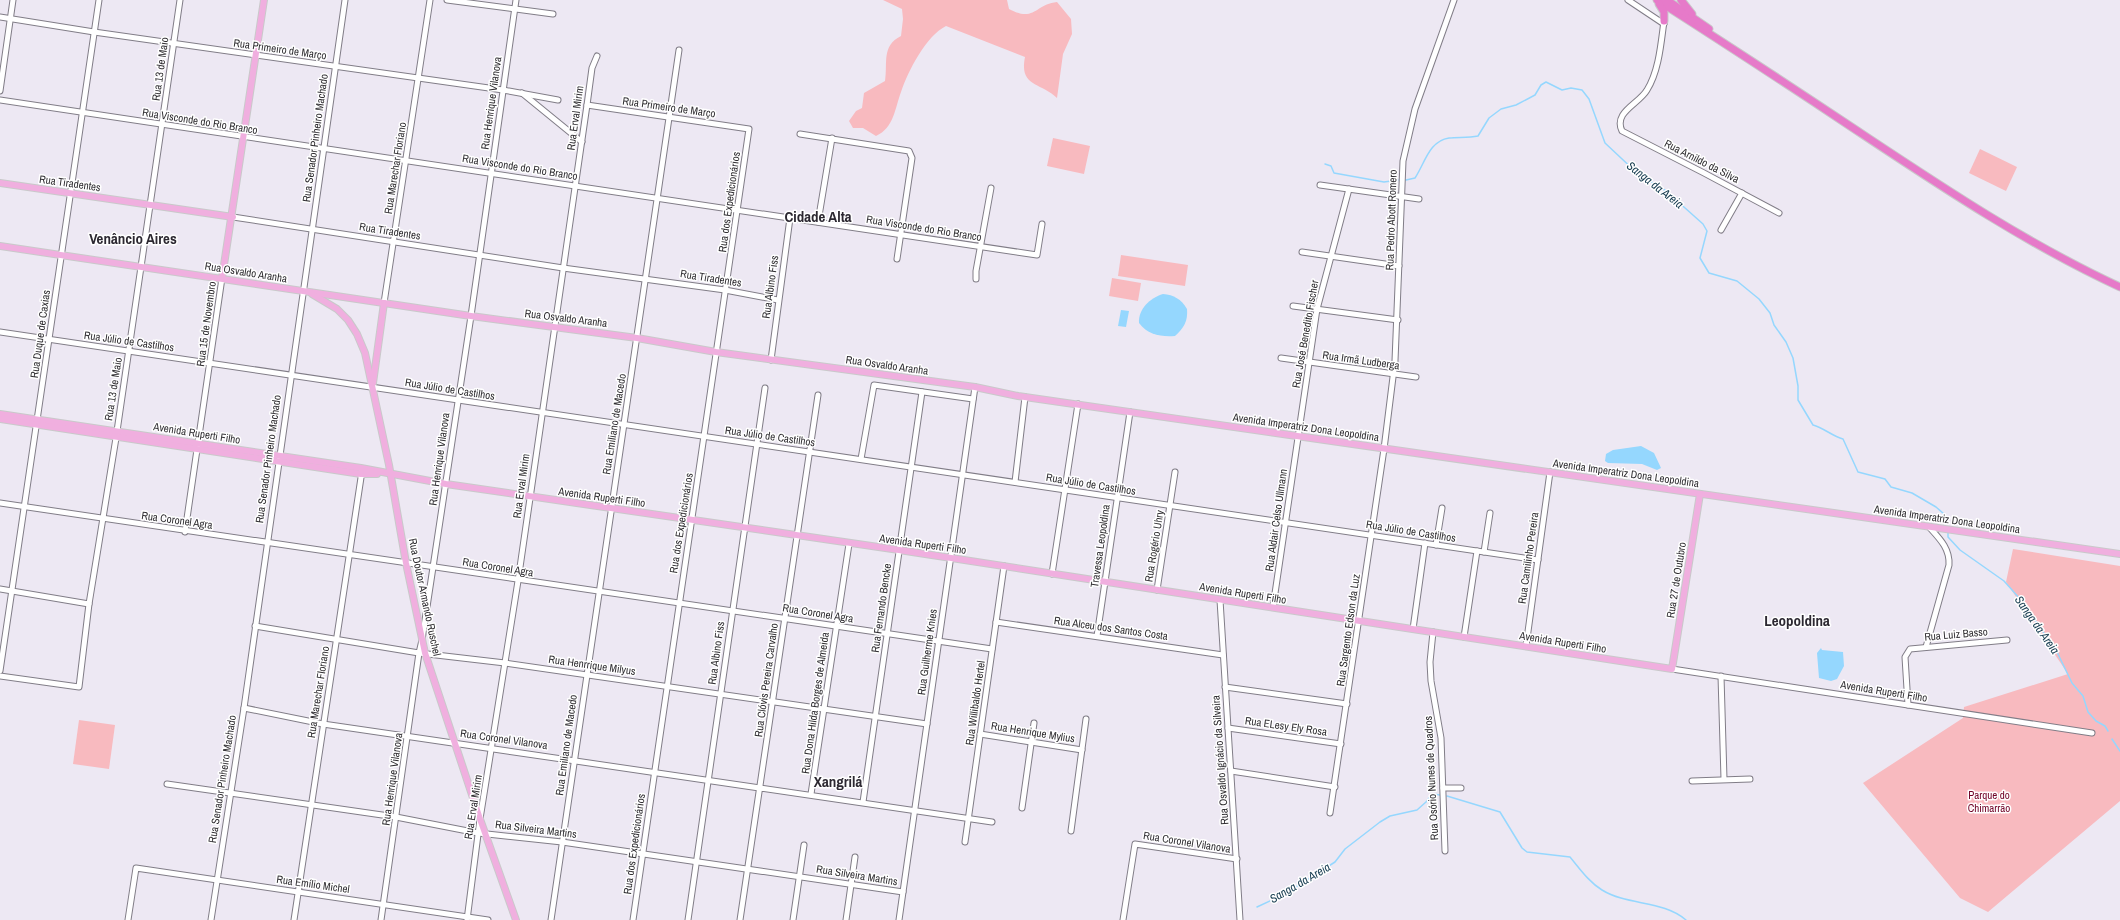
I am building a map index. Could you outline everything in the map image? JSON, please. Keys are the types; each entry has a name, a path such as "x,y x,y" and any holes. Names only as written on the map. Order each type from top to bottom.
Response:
{"highway":[{"path":"1681,0 1702,24"},
{"path":"1664,23 1665,1"},
{"path":"1665,1 1702,24 1744,56"},
{"path":"1665,1 1686,20 1744,56 1971,206 2076,266 2120,287"},
{"path":"1664,23 1672,16 1686,20"}],"main road":[{"name":"Rua 15 de Novembro","path":"222,278 257,56 264,0"},
{"name":"Rua Tiradentes","path":"0,183 232,217"},
{"name":"Rua Osvaldo Aranha","path":"0,246 471,316 637,338 771,360 975,387 1025,397 1130,412"},
{"name":"Rua Doutor Armando Ruschel","path":"306,292 330,304 348,320 358,334 365,353 391,475 406,563 422,640 422,653 455,742 480,819 516,920"},
{"path":"330,304 332,295"},
{"name":"Rua Marechar Floriano","path":"373,387 384,303"},
{"name":"Avenida Imperatriz Dona Leopoldina","path":"1130,412 1930,528 2120,554"},
{"name":"Avenida Ruperti Filho","path":"0,414 36,422"},
{"name":"Avenida Ruperti Filho","path":"0,419 36,422 610,509 899,550 1672,669"},
{"name":"Rua 27 de Outubro","path":"1672,669 1700,494"}],"street":[{"path":"0,91 13,0"},
{"name":"Rua Duque de Caxias","path":"0,672 99,0"},
{"name":"Rua 13 de Maio","path":"0,676 78,687 89,604 104,519 151,205 180,0"},
{"name":"Rua Senador Pinheiro Machado","path":"211,920 229,793 244,708 266,543 291,374 306,292 312,230 345,0"},
{"name":"Rua Marechar Floriano","path":"384,303 407,160 430,0"},
{"path":"447,0 552,14"},
{"name":"Rua Henrique Vilanova","path":"422,640 471,316 516,0"},
{"name":"Rua Pedro Abott Romero","path":"1384,449 1398,320 1403,161 1407,138 1454,0"},
{"path":"1628,0 1664,23"},
{"name":"Rua Primeiro de Março","path":"0,16 94,32 503,90 558,100"},
{"name":"Rua Arnildo da Silva","path":"1664,23 1656,65 1648,90 1620,118 1619,125 1622,131 1627,135 1779,213"},
{"name":"Rua Emiliano de Macedo","path":"551,920 610,509 646,279 679,50"},
{"name":"Rua Erval Mirim","path":"468,919 478,832 518,581 592,68 598,56"},
{"path":"521,93 582,142"},
{"name":"Rua Visconde do Rio Branco","path":"0,100 244,138 407,160 981,247 1037,254 1042,224"},
{"name":"Rua Primeiro de Março","path":"587,105 749,129"},
{"name":"Rua dos Expedicionários","path":"633,920 725,290 739,210 749,129"},
{"path":"800,134 909,151 912,158 897,259"},
{"path":"818,222 832,138"},
{"path":"1320,185 1419,199"},
{"path":"976,279 976,271 991,188"},
{"name":"Rua José Benedito Fischer","path":"1298,436 1317,309 1349,189"},
{"path":"1721,230 1742,193"},
{"name":"Rua Tiradentes","path":"232,217 563,268 725,290 778,300"},
{"name":"Rua Albino Fiss","path":"771,360 790,218"},
{"path":"1302,252 1399,266"},
{"name":"Rua 15 de Novembro","path":"185,532 199,446 222,278"},
{"path":"1293,306 1398,320"},
{"name":"Rua Júlio de Castilhos","path":"0,332 211,362 542,413 911,466 1538,560"},
{"name":"Rua Irmã Ludberga","path":"1281,358 1416,377"},
{"path":"861,459 872,387 875,385 973,399"},
{"name":"Rua Guilherme Knies","path":"899,920 975,387"},
{"name":"Rua Albino Fiss","path":"688,920 765,388"},
{"name":"Rua Fernando Bencke","path":"863,802 922,392"},
{"name":"Rua Clóvis Pereira Carvalho","path":"740,920 818,395"},
{"path":"1015,482 1025,397"},
{"path":"1052,574 1078,404"},
{"name":"Travessa Leopoldina","path":"1097,636 1130,412"},
{"name":"Rua Aldair Celso Ullmann","path":"1273,607 1298,436"},
{"name":"Rua Sargento Edson da Luz","path":"1330,814 1384,449"},
{"name":"Rua Marechar Floriano","path":"294,920 310,805 324,724 362,471"},
{"name":"Rua Rogério Uhry","path":"1157,590 1175,472"},
{"name":"Rua Camilinho Pereira","path":"1526,646 1550,472"},
{"name":"Rua Coronel Agra","path":"0,503 185,532 406,563 518,581 785,618 992,650"},
{"path":"1436,545 1442,508"},
{"path":"1484,552 1490,513"},
{"path":"1926,646 1950,565 1950,556 1930,528"},
{"path":"1413,629 1425,543"},
{"name":"Rua Dona Hilda Borges de Almeida","path":"811,794 849,544"},
{"path":"1464,637 1477,551"},
{"name":"Rua Willibaldo Hertel","path":"964,842 1004,566"},
{"path":"0,590 89,604"},
{"name":"Rua Osvaldo Ignácio da Silveira","path":"1220,600 1240,920"},
{"name":"Rua Alceu dos Santos Costa","path":"996,622 1223,654"},
{"name":"Rua Henrrique Milyus","path":"255,626 422,653 505,663 927,724"},
{"name":"Rua Osório Nunes de Quadros","path":"1433,632 1430,662 1431,681 1441,738 1444,851"},
{"name":"Rua Luiz Basso","path":"1908,705 1905,657 1907,651 1913,648 1926,646 2007,640"},
{"name":"Rua Henrique Vilanova","path":"381,920 408,736 422,653"},
{"name":"Avenida Ruperti Filho","path":"1672,669 2092,733"},
{"path":"1721,676 1724,780"},
{"path":"1225,687 1347,704"},
{"name":"Rua Coronel Vilanova","path":"244,708 324,724 914,810"},
{"path":"1072,831 1086,719"},
{"path":"1022,808 1034,723"},
{"name":"Rua ELesy Ely Rosa","path":"1228,728 1341,744"},
{"name":"Rua Henrique Mylius","path":"980,734 1082,750"},
{"path":"1231,771 1335,787"},
{"path":"1692,780 1750,779"},
{"name":"Rua Silveira Martins","path":"167,784 396,818 478,832 643,853 903,892"},
{"path":"1443,788 1461,788"},
{"path":"914,810 992,822"},
{"name":"Rua Coronel Vilanova","path":"1123,920 1135,844 1237,859"},
{"path":"792,920 804,845"},
{"path":"846,920 855,857"},
{"name":"Rua Emílio Michel","path":"128,920 136,868 468,919 488,920"}],"green space":[{"path":"883,0 1007,0 1009,9 1024,14 1034,12 1050,3 1057,2 1071,19 1072,34 1063,54 1057,98 1028,79 1025,74 1024,67 1025,57 946,26 939,31 925,46 913,65 901,92 893,117 887,128 876,136 863,128 853,128 849,121 856,111 862,108 864,93 885,81 888,50 890,45 901,36 903,19 902,9"},
{"path":"1053,138 1090,146 1084,174 1047,166"},
{"path":"1980,149 2017,167 2006,191 1969,173"},
{"path":"1121,255 1188,265 1185,286 1118,276"},
{"path":"1112,278 1141,283 1138,301 1109,296"},
{"name":"Parque do Chimarrão","path":"2013,549 2120,566 2120,801 1988,912 1960,898 1863,783 1963,718 1964,707 2068,674 2006,582"},
{"path":"79,720 115,725 109,769 73,764"}],"water":[{"path":"1163,294 1171,295 1177,298 1187,309 1185,324 1175,336 1165,336 1151,333 1139,323 1140,313 1149,301"},
{"path":"1121,310 1129,311 1126,327 1118,326"},
{"path":"1641,446 1654,453 1661,468 1657,470 1642,464 1608,463 1605,461 1606,454 1613,450"},
{"path":"1821,648 1822,650 1843,652 1844,666 1837,679 1831,681 1819,678 1817,653"}],"waterway":[{"name":"Sanga da Areia","path":"1406,180 1415,178 1428,154 1437,143 1449,138 1478,136 1489,118 1501,109 1516,105 1535,95 1541,85 1546,82 1562,90 1571,88 1582,90 1589,99 1605,143 1637,173 1666,191 1703,224 1707,231 1700,258 1709,273 1737,281 1759,299 1770,313 1774,325 1786,342 1793,358 1798,386 1798,400 1813,425 1843,439 1858,472 1885,479 1891,487 1912,493 1936,507 1944,514 1946,522"},
{"name":"Sanga da Areia","path":"1325,164 1331,166 1334,173 1384,182 1398,180"},
{"name":"Sanga da Areia","path":"1948,533 1948,537 1960,550 2004,581 2021,600 2057,652 2072,683 2083,696 2088,712 2096,721 2105,726 2108,731"},
{"name":"Sanga da Areia","path":"2112,739 2120,751"},
{"name":"Sanga da Areia","path":"1257,907 1285,894 1335,862 1345,849 1380,822 1390,816 1417,810 1432,794 1440,795"},
{"name":"Sanga da Areia","path":"1447,796 1500,812 1522,848 1527,852 1570,857 1581,871 1602,890 1623,899 1667,909 1686,920"}],"district":[{"name":"Cidade Alta","path":"818,217"},
{"name":"Venâncio Aires","path":"133,239"},
{"name":"Leopoldina","path":"1797,621"},
{"name":"Xangrilá","path":"838,782"}]}
